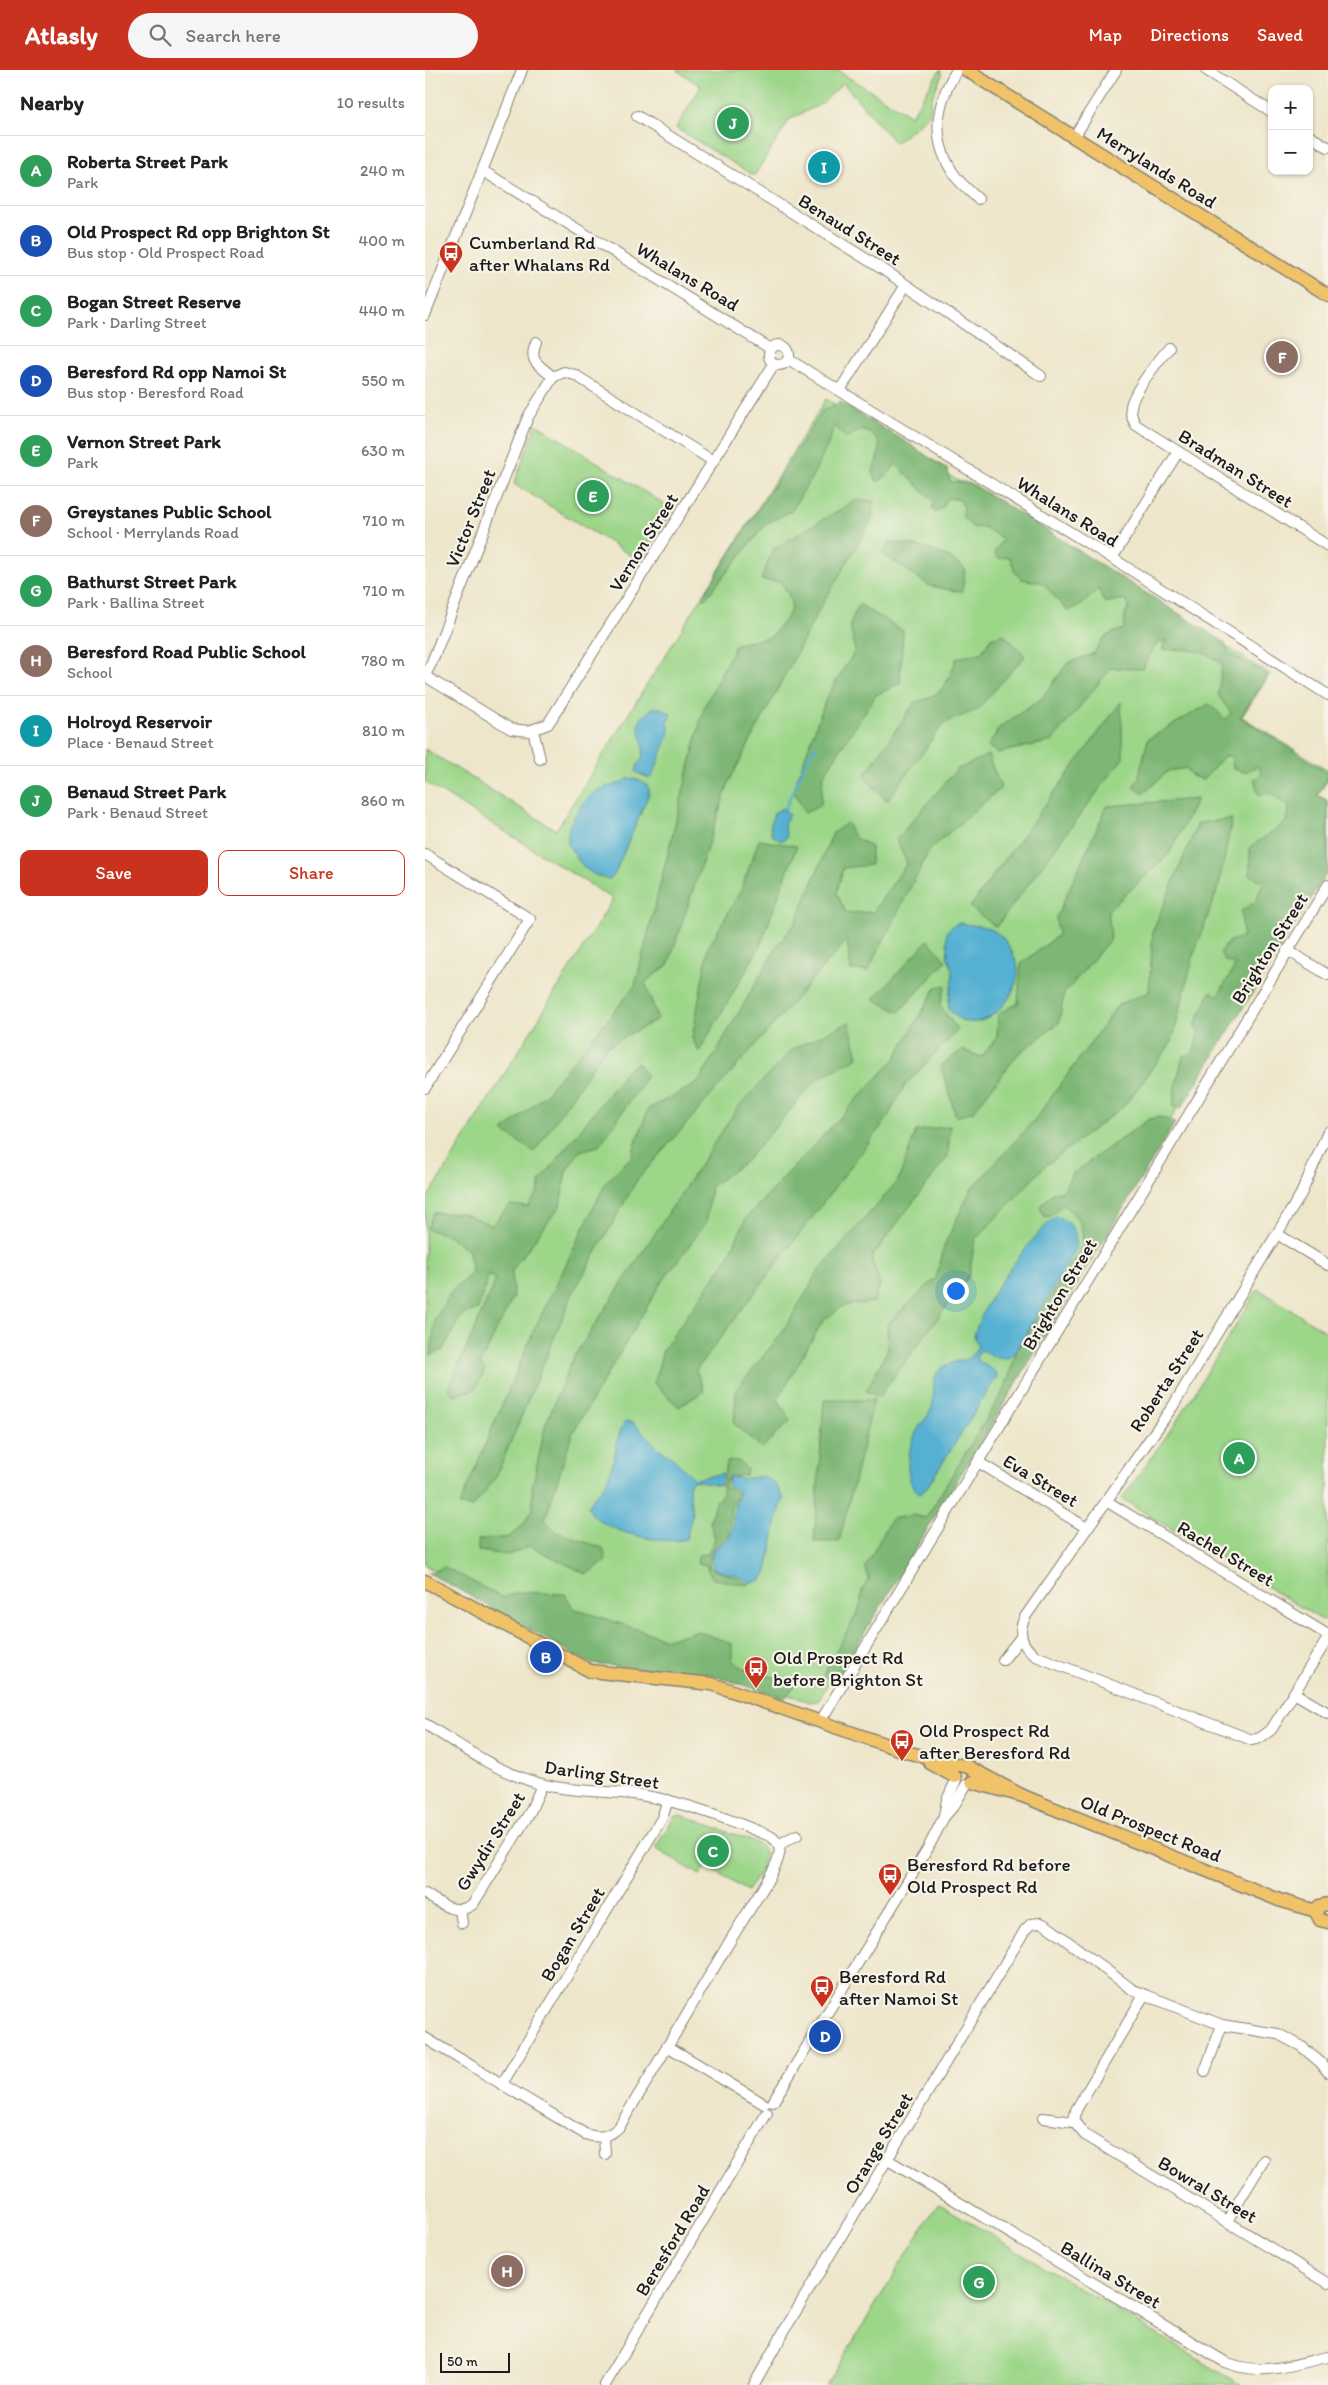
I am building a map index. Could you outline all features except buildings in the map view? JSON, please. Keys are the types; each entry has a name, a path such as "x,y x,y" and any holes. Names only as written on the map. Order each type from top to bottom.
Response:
{"main road":[{"name":"Merrylands Road","path":"965,70 1328,295"},
{"name":"Old Prospect Road","path":"425,1581 590,1671 712,1684 910,1753 964,1777 1023,1796 1279,1900 1316,1911"},
{"path":"1328,1904 1321,1904 1316,1911 1318,1919 1328,1922"}],"street":[{"path":"425,315 522,70"},
{"path":"957,70 943,96 939,112 941,146 948,165 957,178 979,198"},
{"path":"1074,137 1116,70"},
{"path":"1206,70 1268,109"},
{"name":"Benaud Street","path":"637,116 906,286 1041,376"},
{"path":"1313,138 1328,147"},
{"name":"Whalans Road","path":"483,171 771,349"},
{"path":"840,390 906,286"},
{"path":"536,342 532,352 533,358 553,377 564,372 575,375 713,461"},
{"path":"777,346 785,347 789,353 788,359 781,365 774,364 769,357 771,349 777,346"},
{"name":"Bradman Street","path":"1169,348 1155,364 1132,402 1128,414 1141,429 1328,546"},
{"name":"Whalans Road","path":"788,359 1112,558 1328,695"},
{"name":"Vernon Street","path":"533,730 544,726 553,719 774,364"},
{"name":"Victor Street","path":"425,675 432,662 526,421 553,377"},
{"path":"1112,558 1178,452"},
{"path":"425,675 504,725 518,731 533,730 539,759"},
{"path":"425,854 530,919 425,1088"},
{"name":"Brighton Street","path":"819,1722 1328,885"},
{"path":"1287,950 1328,975"},
{"name":"Roberta Street","path":"1003,1660 1021,1637 1021,1625 1025,1617 1173,1406 1301,1194 1328,1132"},
{"path":"1277,1234 1328,1265"},
{"name":"Eva Street","path":"978,1462 1087,1528"},
{"name":"Rachel Street","path":"1106,1501 1328,1636"},
{"path":"1021,1637 1027,1648 1036,1656 1248,1739 1262,1742 1328,1636"},
{"path":"1294,1693 1328,1713"},
{"name":"Darling Street","path":"425,1724 491,1764 513,1775 542,1785 562,1789 625,1794 668,1800 708,1812 770,1836 778,1845"},
{"name":"Beresford Road","path":"605,2385 768,2106 928,1848 944,1817 955,1804 964,1777"},
{"name":"Gwydir Street","path":"425,1894 445,1906 460,1910 469,1907 476,1900 530,1812 542,1785"},
{"name":"Bogan Street","path":"502,2084 662,1818 668,1800"},
{"path":"425,2038 585,2134 604,2137 619,2126 776,1864 779,1851 778,1845 797,1835"},
{"name":"Gwydir Street","path":"460,1910 462,1923"},
{"name":"Orange Street","path":"755,2385 784,2332 1025,1930 1034,1920 1047,1926 1125,1986 1222,2024 1278,2034 1301,2046 1321,2063 1328,2072"},
{"path":"1043,2118 1074,2122 1076,2110 1144,1995"},
{"path":"1205,2071 1222,2024"},
{"path":"667,2046 768,2106"},
{"name":"Bowral Street","path":"1074,2122 1085,2135 1328,2283"},
{"path":"604,2137 605,2154"},
{"name":"Ballina Street","path":"888,2160 1225,2362 1240,2369 1261,2370 1328,2357"},
{"path":"1227,2221 1264,2160"}],"green space":[{"path":"676,70 840,70 840,72 911,116 940,70 942,75 932,97 929,116 895,143 843,83 821,104 790,119 754,176 676,128 701,86"},
{"path":"826,399 1270,674 1242,717 1328,770 1328,779 1318,795 1328,801 1328,860 818,1701 810,1702 691,1663 600,1661 425,1565 425,1202 613,899 425,782 425,749 556,830"},
{"path":"840,402 948,470 950,482 964,482 974,485 1224,642 1229,653 1268,675 1240,717 1328,773 1328,779 1317,795 1328,802 1328,871 1181,1108 1173,1107 1175,1088 1183,1056 1190,1055 1194,1051 1199,1031 1194,1027 1211,991 1218,996 1236,964 1226,962 1220,953 1229,941 1243,937 1241,911 1256,901 1263,882 1250,875 1250,847 1287,822 1289,807 1270,793 1259,796 1254,779 1262,774 1258,766 1245,772 1233,769 1232,756 1224,756 1203,780 1192,776 1186,768 1168,771 1144,793 1133,786 1138,780 1148,739 1209,704 1225,719 1231,713 1218,695 1222,664 1200,652 1162,650 1166,640 1156,645 1142,669 1111,668 1052,741 997,753 988,746 1000,727 1041,699 1068,663 1095,653 1100,643 1106,637 1124,629 1125,614 1130,605 1124,599 1105,603 1098,589 1083,604 1067,611 1043,583 1021,579 1015,572 1010,558 999,559 994,553 1003,539 984,527 974,528 962,517 964,508 960,500 947,498 942,508 935,513 932,509 934,502 896,464 885,477 877,482 872,474 879,453 878,442 875,437 861,430 846,438 834,426 830,440 813,475 791,511 767,523 705,599 701,599 822,411"},
{"path":"536,424 672,509 640,561 514,484"},
{"path":"856,500 873,501 873,518 819,610 729,782 668,965 645,982 658,1019 606,1047 534,1152 503,1131 545,1095 635,986 704,707 736,644 771,637 790,611 790,599 781,582 761,580 773,549"},
{"path":"889,542 930,549 957,563 965,569 962,592 930,586 883,554"},
{"path":"859,604 903,631 900,683 876,695 823,776 821,805 805,813 793,790 827,696 855,651 850,624"},
{"path":"1004,634 1025,656 977,710 944,723 887,801 864,776 915,702 932,696 943,687 957,658 981,653 991,638"},
{"path":"1121,702 1123,758 996,927 970,907"},
{"path":"988,755 1001,788 930,849 868,971 851,970 847,940 637,1180 572,1295 496,1477 473,1507 459,1506 534,1330 606,1182 631,1157 648,1109 698,1083 778,945 796,922 833,833 847,823 854,837 871,847 871,865 843,868 837,893 846,913 873,912 907,863 896,840 956,770"},
{"path":"1197,799 1169,854 1108,911 1111,938 1064,994 1059,1023 1018,1054 974,1111 956,1117 941,1066 962,1050 982,1057 997,1037 998,1014 1018,1003 1021,964 1058,935 1056,918 1107,806"},
{"path":"1232,819 1219,885 1193,957 1172,1042 1124,1106 1045,1166 975,1240 969,1276 879,1397 866,1391 888,1349 887,1324 936,1278 945,1244 970,1191 1036,1118 1118,1005 1149,992 1153,930 1198,823"},
{"path":"759,840 797,846 760,946 699,1052 692,1038 708,948 741,890"},
{"path":"928,940 946,961 899,1012 874,999"},
{"path":"946,985 940,1006 958,1030 905,1085 886,1120 696,1370 704,1391 679,1407 654,1384 663,1350 729,1256 746,1218 895,1059 936,987"},
{"path":"849,1022 858,1057 816,1080 746,1161 711,1186 706,1223 661,1283 572,1434 545,1520 556,1532 603,1548 606,1561 586,1574 530,1546 508,1555 478,1551 478,1540 509,1537 523,1525 532,1509 532,1488 546,1423 573,1358 738,1107 794,1048"},
{"path":"637,1063 647,1076 599,1146 580,1151 566,1171 560,1206 512,1270 513,1297 480,1364 485,1370 475,1390 453,1395 449,1387 496,1280 489,1274 479,1308 460,1317 443,1350 431,1355 435,1319 452,1291 472,1273 469,1251 450,1236 427,1229 433,1213 461,1213 492,1225 510,1205 528,1207 538,1192 541,1180 628,1069"},
{"path":"1161,1117 1175,1123 835,1681 823,1676 860,1607 862,1590 869,1579 865,1567 891,1519 913,1515 926,1518 1005,1388 1017,1350 1083,1245 1081,1226 1073,1213 1062,1205 1051,1216 1044,1217 1040,1207 1052,1193 1063,1191 1072,1174 1149,1119"},
{"path":"950,1126 948,1156 871,1258 880,1284 874,1302 843,1306 823,1321 778,1399 790,1421 762,1448 734,1424 736,1390 782,1333 820,1269 898,1181 916,1131"},
{"path":"1258,1289 1328,1333 1328,1619 1322,1620 1122,1499 1179,1418"},
{"path":"824,1400 874,1400 839,1542 814,1542"},
{"path":"739,1461 747,1469 746,1475 728,1477 724,1487 738,1493 731,1508 729,1535 714,1548 710,1556 709,1567 739,1578 748,1585 713,1579 707,1569 708,1566 697,1562 699,1555 707,1554 715,1539 710,1523 715,1501 719,1499 722,1493 726,1463"},
{"path":"445,1567 503,1598 517,1592 565,1594 573,1608 667,1639 698,1631 732,1644 732,1660 744,1669 797,1683 785,1698 708,1674 591,1664 429,1573"},
{"path":"681,1815 756,1842 764,1854 764,1860 747,1891 706,1866 700,1875 655,1848 674,1817"},
{"path":"938,2203 1241,2385 826,2385"}],"water":[{"path":"653,708 661,708 671,714 668,723 670,732 652,777 648,778 636,772 643,754 639,724 645,714"},
{"path":"629,778 646,784 649,794 614,875 610,879 599,877 586,869 570,849 569,829 576,814 592,795 601,789 621,783"},
{"path":"782,808 789,814 784,825 787,837 781,841 772,835 770,828 774,813"},
{"path":"962,923 985,927 998,934 1004,939 1010,949 1018,968 1016,982 1011,994 1003,1005 994,1014 983,1020 971,1022 959,1019 949,1009 952,971 947,956 947,932 954,925"},
{"path":"1055,1217 1066,1221 1073,1229 1076,1239 1075,1251 1013,1356 1000,1358 981,1350 976,1356 979,1361 997,1374 996,1378 926,1489 920,1493 910,1481 908,1472 909,1454 914,1436 931,1410 936,1376 944,1366 970,1358 978,1346 974,1337 978,1323 995,1290 1032,1240"},
{"path":"625,1421 634,1423 658,1448 674,1459 695,1479 723,1473 721,1485 693,1480 689,1485 692,1515 686,1539 676,1541 632,1535 604,1523 594,1516 588,1507 609,1475 621,1428"},
{"path":"729,1476 743,1479 765,1476 777,1486 784,1499 778,1515 767,1571 762,1580 749,1583 741,1577 713,1568 712,1554 714,1550 728,1539 731,1534 736,1500 739,1494 737,1490 727,1486"}],"waterway":[{"path":"785,809 804,765 817,745"}],"place":[{"name":"Benaud Street Park","path":"733,123"},
{"name":"Holroyd Reservoir","path":"824,167"},
{"name":"Cumberland Rd after Whalans Rd","path":"451,274"},
{"name":"Greystanes Public School","path":"1282,357"},
{"name":"Vernon Street Park","path":"593,496"},
{"name":"Roberta Street Park","path":"1239,1458"},
{"name":"Old Prospect Rd opp Brighton St","path":"546,1657"},
{"name":"Old Prospect Rd before Brighton St","path":"756,1689"},
{"name":"Old Prospect Rd after Beresford Rd","path":"902,1762"},
{"name":"Bogan Street Reserve","path":"713,1851"},
{"name":"Beresford Rd before Old Prospect Rd","path":"890,1896"},
{"name":"Beresford Rd after Namoi St","path":"822,2008"},
{"name":"Beresford Rd opp Namoi St","path":"825,2036"},
{"name":"Beresford Road Public School","path":"507,2271"},
{"name":"Bathurst Street Park","path":"979,2282"}]}
